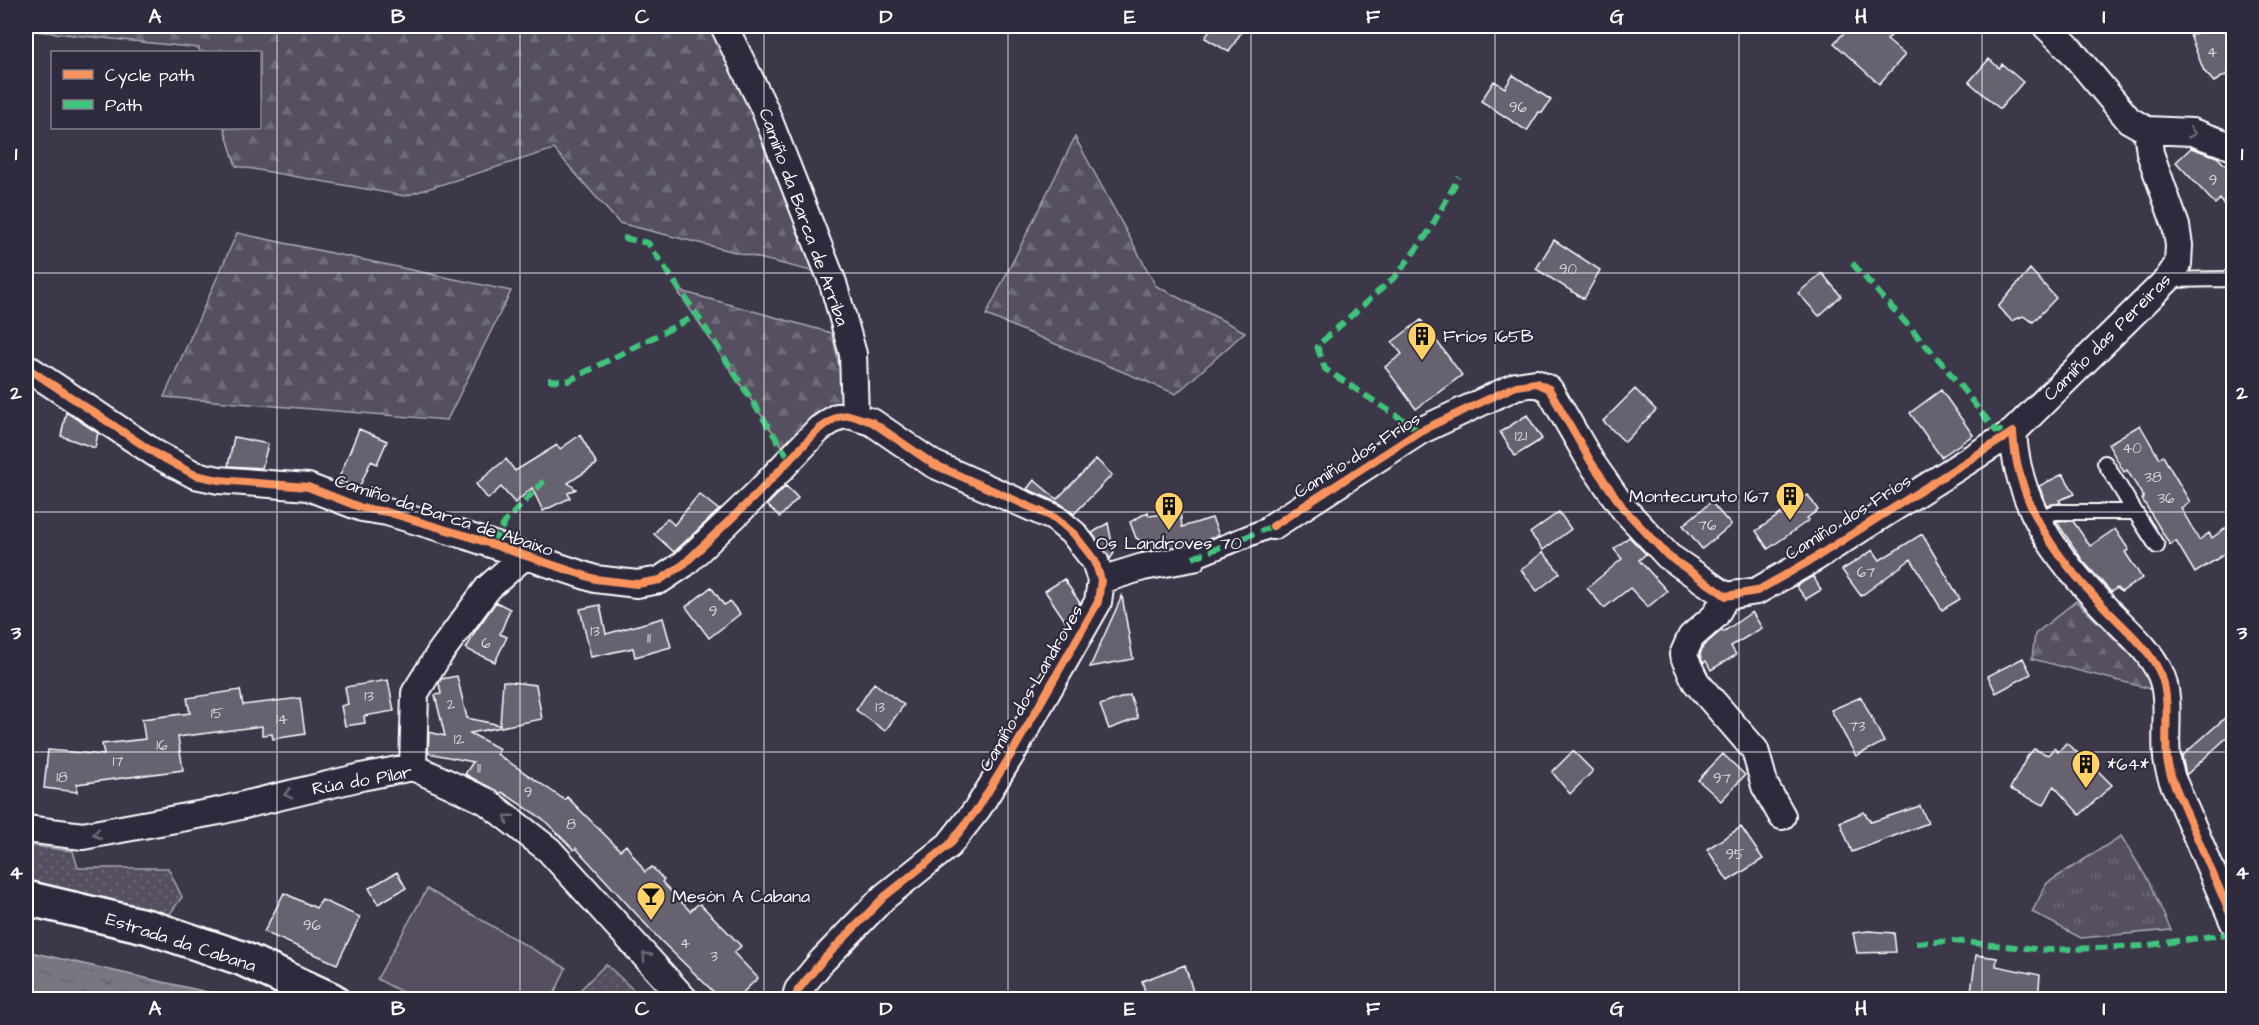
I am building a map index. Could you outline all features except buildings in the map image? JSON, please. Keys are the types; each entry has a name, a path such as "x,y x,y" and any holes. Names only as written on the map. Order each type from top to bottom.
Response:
{"main road":[{"name":"Estrada da Cabana","path":"26,898 149,927 241,958 332,999"}],"street":[{"name":"Camiño da Barca de Arriba","path":"724,26 764,108 833,283 854,354 855,416"},
{"path":"2046,26 2068,47 2129,120 2147,130 2192,132 2234,147"},
{"name":"Camiño das Pereiras","path":"2013,432 2166,280 2178,264 2179,246 2176,226 2150,153 2147,130"},
{"name":"Camiño da Barca de Abaixo","path":"26,367 156,454 195,475 219,480 308,487 362,508 387,512 468,536 595,579 637,584 660,580 684,564 757,494 819,429 837,417 855,416"},
{"name":"Camiño dos Fríos","path":"1273,526 1420,431 1516,386 1536,383 1549,389 1591,462 1624,509 1668,556 1726,596 1757,591 2013,432"},
{"path":"855,416 872,422 933,464 1055,519 1074,534 1095,561 1101,580 1132,570 1193,558 1273,526"},
{"path":"2013,432 2015,457 2028,501 2046,537 2085,588 2143,646 2161,675 2165,690 2167,759 2172,779 2234,923"},
{"path":"414,767 415,693 440,653 489,588 524,556"},
{"name":"Camiño dos Landroves","path":"795,999 798,990 822,961 884,897 949,845 978,808 1098,602 1101,580"},
{"path":"1726,596 1715,616 1691,637 1683,655 1696,682 1755,750 1765,786 1782,816"},
{"name":"Rúa do Pilar","path":"26,829 83,836 219,811 361,777 414,767 486,801 549,850 685,999"}],"lane":[{"path":"2166,280 2229,279 2234,281"},
{"path":"2105,463 2157,546"},
{"path":"2036,519 2055,512 2135,512"}],"green space":[{"path":"26,26 720,26 815,272 619,223 554,149 405,196 236,166 224,129 261,129 261,51 200,51 199,48 26,30"},
{"path":"1075,137 1156,286 1245,332 1176,394 986,315"},
{"path":"237,233 511,291 447,420 164,397"},
{"path":"677,290 832,333 847,402 784,449"},
{"path":"2076,601 2145,669 2155,690 2032,659 2035,634"},
{"path":"2121,836 2148,880 2171,930 2081,938 2032,912 2047,883"},
{"path":"26,845 73,851 78,868 168,868 182,897 165,921 26,887"},
{"path":"427,889 566,968 552,999 415,999 377,979"},
{"path":"606,964 643,999 571,999"}],"water":[{"path":"26,951 207,992 223,999 26,999"}],"marked path":[{"path":"1420,431 1325,369 1317,346 1397,275 1428,233 1459,177"},
{"path":"623,238 648,243 790,460"},
{"path":"1852,263 1941,362 1996,431 2012,431"},
{"path":"548,380 568,381 697,315"},
{"path":"491,544 506,521 544,481"},
{"path":"1193,558 1273,526"},
{"path":"1916,943 1953,941 2046,950 2142,946 2234,933"}],"cycle path":[{"path":"26,367 156,454 195,475 219,480 308,487 362,508 387,512 467,536 595,579 637,584 660,580 684,564 757,494 819,429 837,417 849,415 872,422 933,464 1055,518 1074,534 1095,561 1101,580 1098,602 978,808 949,845 884,897 822,961 798,990 795,1000"},
{"path":"1273,526 1420,431 1516,386 1536,383 1549,389 1591,462 1624,509 1668,556 1726,596 1757,591 1813,559 2013,432 2022,483 2042,528 2071,570 2144,648 2161,675 2166,695 2166,747 2172,779 2234,923"}],"place":[{"name":"Fríos 165B","path":"1422,362"},
{"name":"Montecuruto 167","path":"1790,522"},
{"name":"Os Landroves 70","path":"1169,532"},
{"name":"*64*","path":"2086,790"},
{"name":"Mesón A Cabana","path":"651,922"}]}
